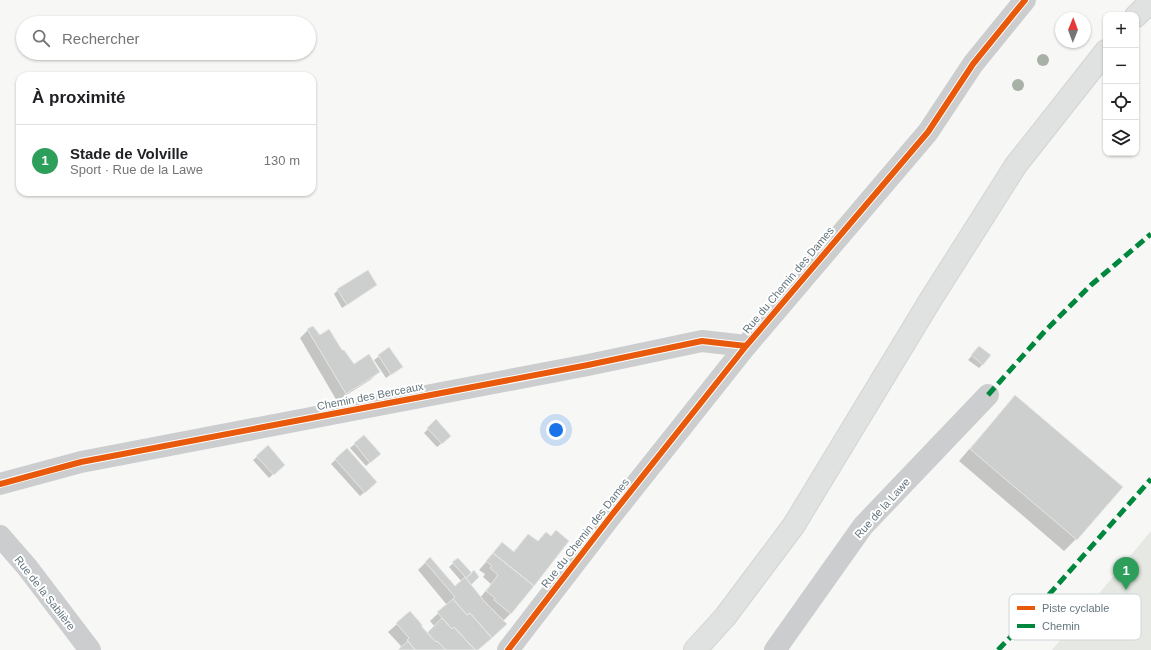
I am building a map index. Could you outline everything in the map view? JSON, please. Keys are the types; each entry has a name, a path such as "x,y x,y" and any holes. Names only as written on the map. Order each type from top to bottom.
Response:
{"main road":[{"path":"1139,13 1151,1"},
{"path":"695,650 725,617 794,525 931,299 1016,165 1103,54"}],"street":[{"name":"Rue du Chemin des Dames","path":"508,650 610,516 746,346 928,132 973,64 1025,0"},
{"name":"Chemin des Berceaux","path":"0,484 80,462 588,365 702,341 746,346"},
{"name":"Rue de la Lawe","path":"775,650 863,526 988,395"},
{"name":"Rue de la Sablière","path":"0,536 27,567 90,650"}],"shaded area":[{"path":"1151,531 1151,650 1052,650 1060,640 1141,640 1141,594 1099,594"}],"building":[{"path":"368,270 377,285 347,305 337,289"},
{"path":"313,326 320,335 329,329 342,350 344,350 354,364 369,354 380,372 346,394 307,329"},
{"path":"979,346 991,355 983,365 971,355"},
{"path":"389,347 403,367 391,375 378,355"},
{"path":"1015,395 1123,487 1077,540 970,449"},
{"path":"436,419 451,436 442,444 427,428"},
{"path":"364,435 381,454 370,463 354,443"},
{"path":"268,445 285,465 274,475 256,456"},
{"path":"347,448 377,482 365,493 335,459"},
{"path":"556,530 569,541 534,586 493,553 502,542 514,552 528,534 538,541 546,532 551,536"},
{"path":"493,553 534,586 511,614 494,600 495,598 486,591 498,575 490,568 492,566 486,561"},
{"path":"430,557 455,586 465,577 484,601 507,624 492,638 470,613 467,615 453,599 455,597 425,562"},
{"path":"458,558 472,573 466,578 452,562"},
{"path":"474,570 479,577 471,585 466,578"},
{"path":"453,599 467,615 470,613 492,638 478,650 475,650 454,627 452,629 437,612"},
{"path":"410,611 423,626 421,626 446,650 415,650 407,640 409,638 396,623"},
{"path":"442,618 452,629 454,627 475,650 446,650 437,641 436,642 427,633"},
{"path":"408,641 415,650 398,650"}],"marked path":[{"path":"988,395 1045,331 1091,285 1151,234"},
{"path":"1049,594 1151,479"},
{"path":"998,650 1009,639"}],"cycle path":[{"path":"508,650 611,516 746,346 928,132 973,64 1025,0"},
{"path":"0,484 81,462 588,365 702,341 746,346"}],"place":[{"name":"Stade de Volville","path":"1126,590"}]}
